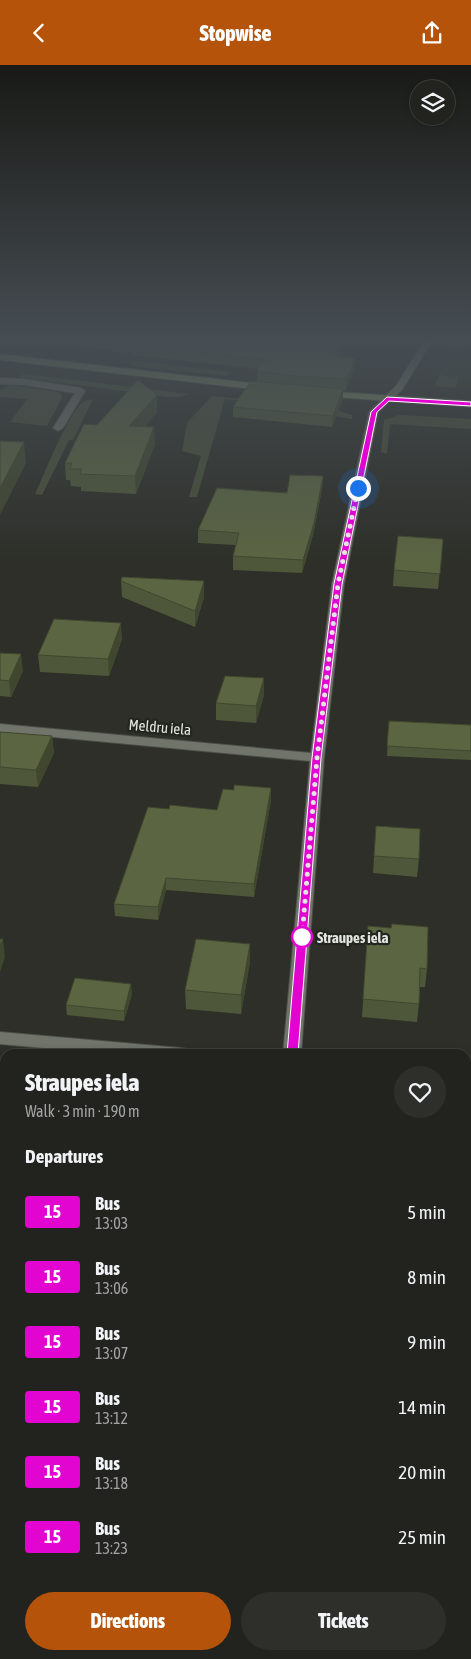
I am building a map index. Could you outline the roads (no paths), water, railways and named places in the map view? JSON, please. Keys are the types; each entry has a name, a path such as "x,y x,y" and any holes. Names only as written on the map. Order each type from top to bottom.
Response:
{"street":[{"path":"58,428 66,415"},
{"path":"292,1049 317,758 338,584 373,415"},
{"name":"Meldru iela","path":"0,728 317,758"},
{"path":"0,1038 124,1049"}],"place":[{"name":"Straupes iela","path":"302,937"}]}
